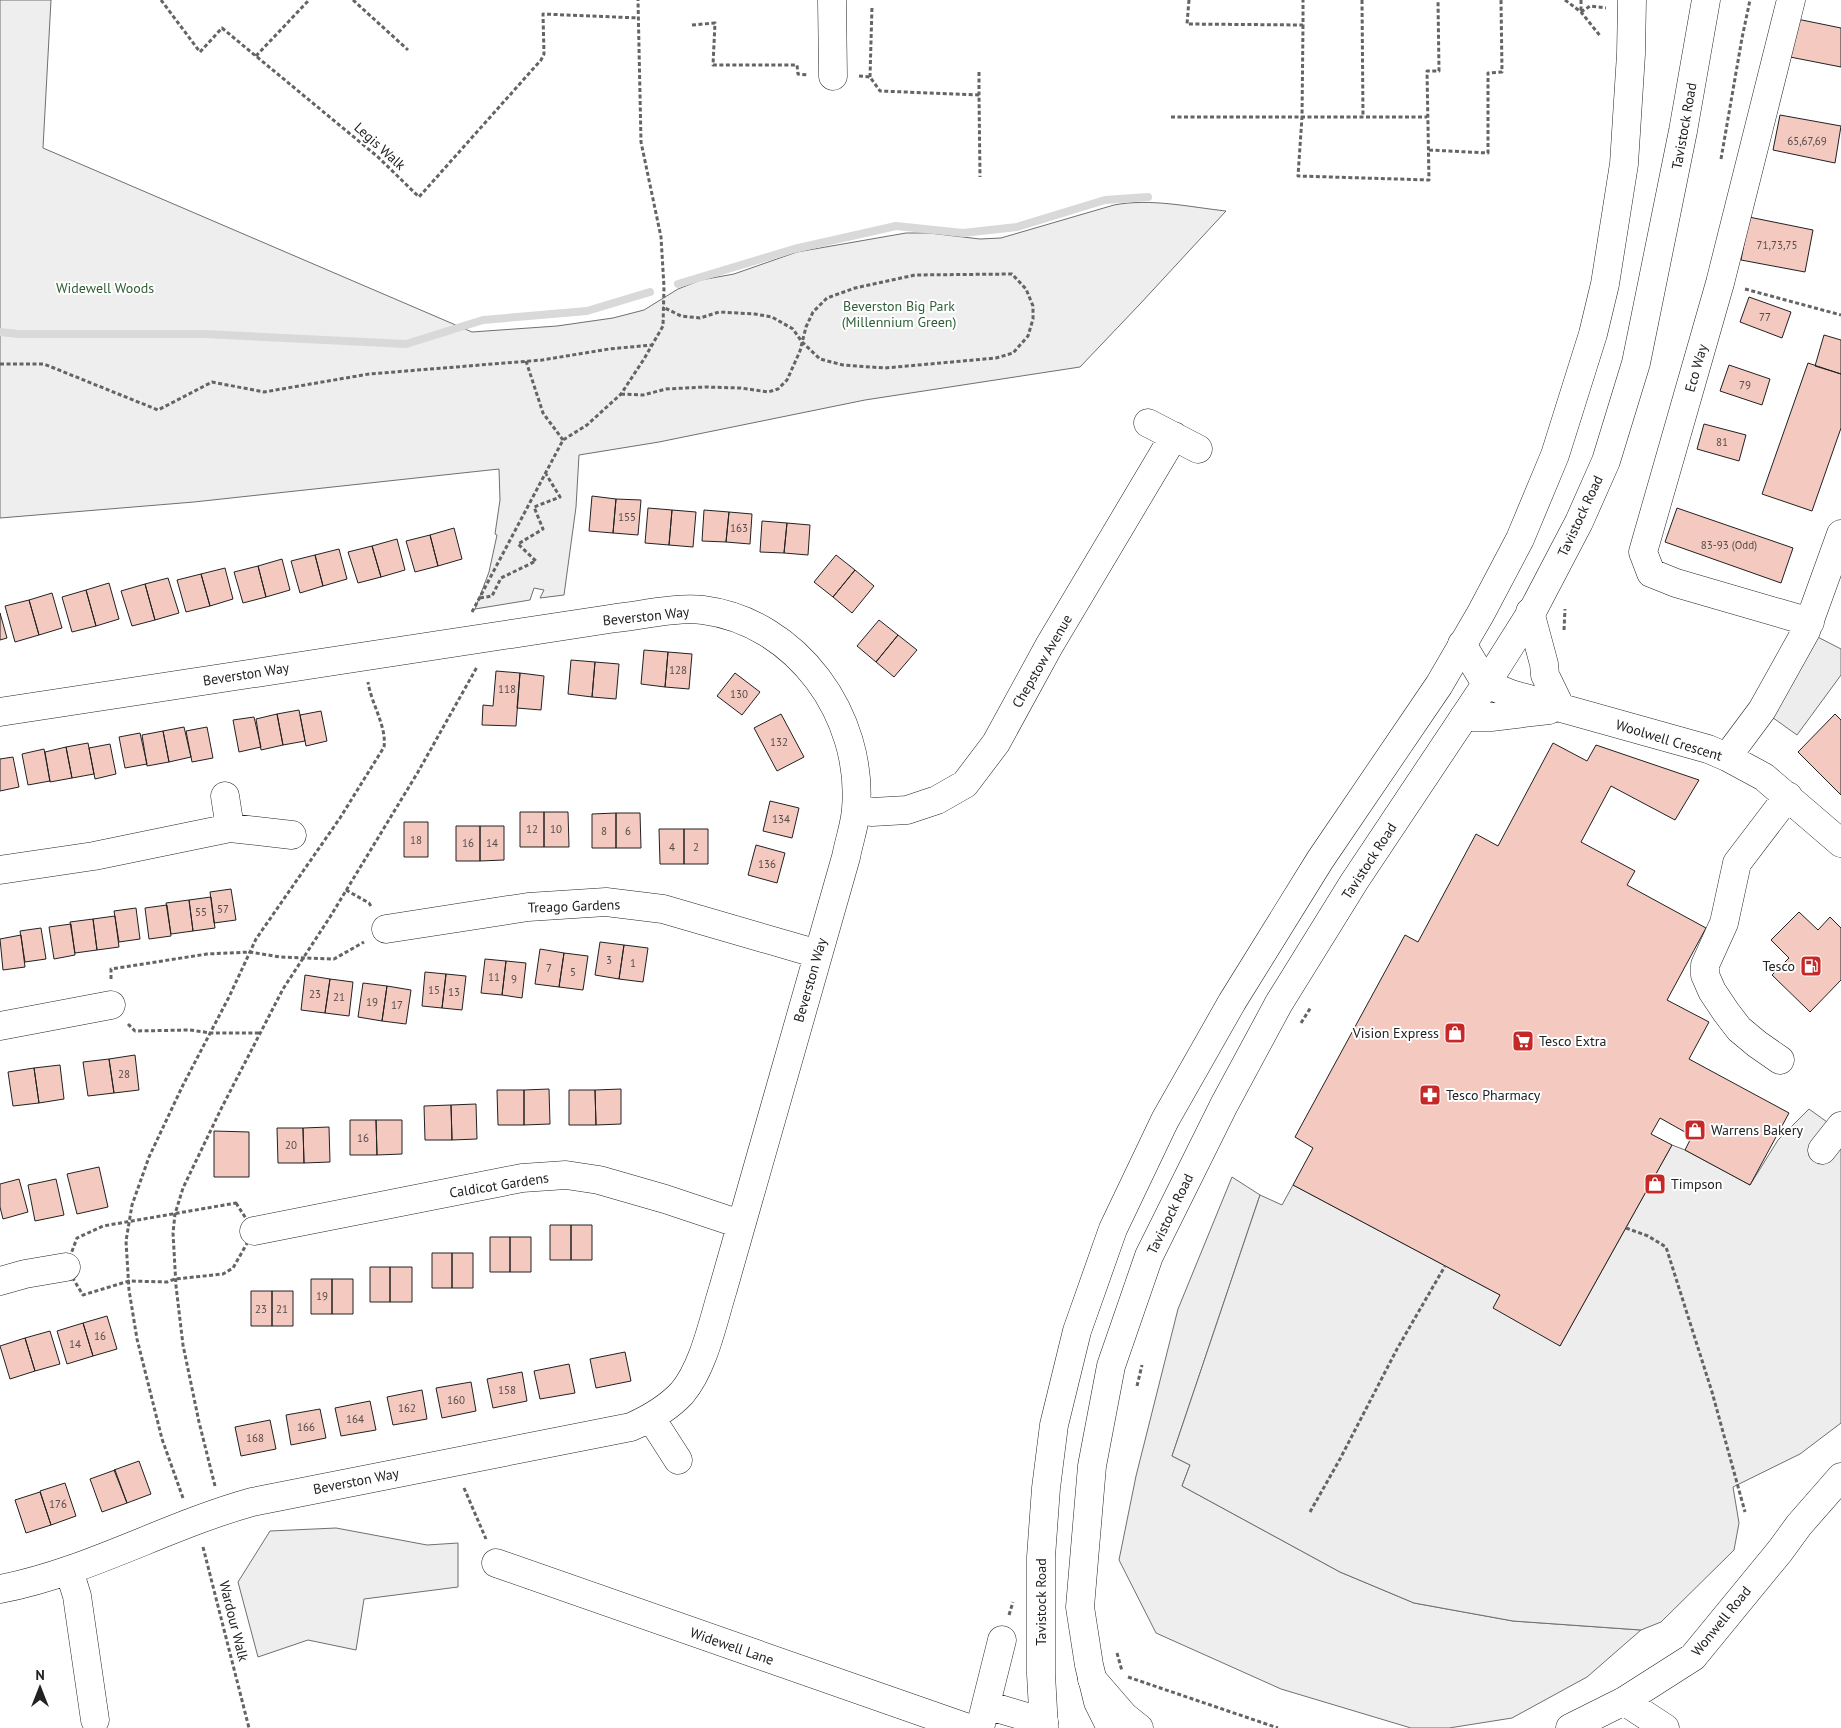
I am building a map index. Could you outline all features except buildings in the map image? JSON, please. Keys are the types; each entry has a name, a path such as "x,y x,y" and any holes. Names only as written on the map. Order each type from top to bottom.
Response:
{"main road":[{"path":"832,0 833,76"},
{"name":"Tavistock Road","path":"1002,1640 983,1717 1044,1725 1041,1674 1041,1557 1046,1488 1054,1425 1077,1332 1113,1229 1164,1120 1232,1002 1320,860 1439,685 1481,613 1520,538 1555,454 1592,334 1605,284 1624,164 1631,54 1632,0"},
{"name":"Tavistock Road","path":"1112,1728 1098,1702 1092,1679 1080,1607 1092,1466 1111,1366 1149,1256 1224,1105 1279,1003 1354,882 1486,684 1530,612 1580,522 1606,461 1636,363 1684,131 1706,0"},
{"name":"Eco Way","path":"1791,0 1720,283 1643,552 1651,573 1676,583 1810,622"},
{"path":"1148,423 1198,449"},
{"name":"Chepstow Avenue","path":"856,809 872,812 907,810 937,800 965,784 996,743 1049,646 1174,436"},
{"path":"1727,757 1762,710 1810,622 1841,534"},
{"name":"Beverston Way","path":"0,712 599,621 677,611 702,610 730,616 759,627 790,648 814,672 842,720 850,747 855,775 856,809 846,857 723,1289 703,1352 694,1374 681,1393 651,1418 631,1427 252,1502 204,1517 69,1570 28,1584 0,1589"},
{"path":"1530,612 1544,664 1545,675 1561,708"},
{"path":"1462,644 1486,684 1511,694 1561,708"},
{"name":"Woolwell Crescent","path":"1464,717 1491,717 1561,708 1708,749 1764,777 1841,842"},
{"path":"225,796 230,828"},
{"path":"1780,1060 1756,1044 1739,1029 1712,991 1705,976 1705,965 1724,923 1737,863 1788,796"},
{"path":"0,870 94,856 230,828 292,835"},
{"name":"Treago Gardens","path":"386,929 528,907 606,902 663,909 818,954"},
{"path":"0,1026 111,1005"},
{"path":"1822,1150 1841,1126"},
{"name":"Caldicot Gardens","path":"254,1231 522,1178 566,1175 599,1180 665,1199 740,1224"},
{"path":"0,1281 25,1274 66,1267"},
{"path":"651,1418 678,1460"},
{"name":"Wonwell Road","path":"1570,1728 1624,1700 1693,1658 1780,1551 1798,1525 1841,1478"},
{"name":"Widewell Lane","path":"496,1563 968,1728"},
{"path":"69,1570 77,1596 95,1720"},
{"path":"1092,1679 1124,1716 1138,1728"},
{"path":"1624,1700 1665,1728"}],"path":[{"name":"Legis Walk","path":"161,0 200,52 222,28 378,157 419,197 540,60 544,54 543,14 639,18"},
{"path":"256,56 309,0"},
{"path":"353,0 408,50"},
{"path":"204,1517 199,1422 185,1354 175,1279 173,1233 175,1214 183,1188 212,1126 283,989 418,772 479,663 473,641 470,617 563,440 587,424 621,394 663,326 664,287 661,237 641,142 638,0"},
{"path":"1189,0 1187,24 1303,25"},
{"path":"1303,0 1302,117 1298,176 1429,180 1428,71 1439,71 1438,0"},
{"path":"1362,0 1363,117"},
{"path":"1429,150 1488,153 1488,73 1502,72 1501,0"},
{"path":"1565,0 1582,12 1602,37"},
{"path":"1581,0 1582,12"},
{"path":"1720,162 1750,0"},
{"path":"870,77 872,6"},
{"path":"1582,12 1590,6 1607,8"},
{"path":"979,72 979,95"},
{"path":"1171,117 1427,117"},
{"path":"621,394 642,394 666,389 705,387 741,388 768,392 778,389 787,380 802,342 806,327 813,312 827,298 855,288 915,275 1012,274 1026,289 1033,306 1033,319 1028,336 1013,353 996,358 885,368 843,365 820,359 802,342 794,329 772,317 719,312 700,318 681,316 663,307"},
{"path":"1720,283 1841,315"},
{"path":"0,364 44,364 158,410 212,382 264,392 369,374 542,360 609,349 652,345"},
{"path":"526,361 543,413 563,440"},
{"path":"480,598 492,596 501,578 536,561 518,544 543,529 534,507 560,497 546,473"},
{"path":"204,1517 162,1439 137,1339 129,1281 126,1240 129,1221 132,1205 149,1157 256,939 340,818 384,747 385,737 370,695 365,656"},
{"path":"260,1033 211,1033 190,1030 135,1031 111,1005 111,969 207,954 250,952 280,957 334,959 386,929"},
{"path":"1297,1031 1312,1006"},
{"path":"236,1203 254,1231 233,1268 223,1274 175,1279 167,1282 129,1281 83,1295 66,1267 77,1238 103,1226 129,1221 236,1203"},
{"path":"1626,1228 1648,1236 1666,1247 1709,1384 1745,1512"},
{"path":"1310,1512 1397,1349 1445,1266"},
{"path":"1136,1389 1143,1361"},
{"path":"453,1462 496,1563"},
{"name":"Wardour Walk","path":"204,1517 206,1558 250,1728"},
{"path":"1114,1645 1123,1675 1278,1728"}],"green space":[{"name":"Beverston Big Park (Millennium Green)","path":"0,0 51,0 43,148 472,332 557,326 613,318 644,310 678,289 701,280 734,274 797,252 906,233 929,233 980,239 1001,238 1114,205 1142,202 1226,211 1080,367 865,400 659,442 579,455 576,507 564,595 540,598 544,590 534,588 530,600 475,609 489,572 497,535 495,534 500,500 499,469 194,502 0,518"},
{"path":"1232,1177 1260,1195 1172,1456 1190,1465 1182,1486 1340,1572 1414,1603 1513,1621 1641,1630 1587,1677 1512,1718 1449,1728 1411,1728 1281,1689 1156,1633 1119,1560 1136,1476 1178,1309"},
{"path":"336,1528 427,1545 458,1543 458,1587 364,1599 356,1650 308,1640 258,1657 238,1582 270,1531"}],"shaded area":[{"path":"1806,631 1841,649 1841,675 1797,735 1762,710"},
{"path":"1809,1109 1841,1132 1841,1423 1800,1454 1733,1487 1739,1523 1734,1550 1661,1622 1641,1630 1513,1621 1414,1603 1340,1572 1182,1486 1190,1465 1172,1456 1260,1195 1282,1205 1293,1185 1500,1295 1560,1346 1672,1145 1750,1185 1778,1140"}],"waterway":[{"path":"678,284 794,249 896,226 963,233 1017,227 1105,200 1148,197"},
{"path":"0,332 18,334 205,334 406,344 483,320 587,311 650,292"}],"place":[{"name":"Tesco","path":"1811,966"},
{"name":"Vision Express","path":"1455,1033"},
{"name":"Tesco Extra","path":"1523,1041"},
{"name":"Tesco Pharmacy","path":"1430,1095"},
{"name":"Warrens Bakery","path":"1695,1130"},
{"name":"Timpson","path":"1655,1184"}],"park label":[{"name":"Widewell Woods","path":"105,288"}]}
